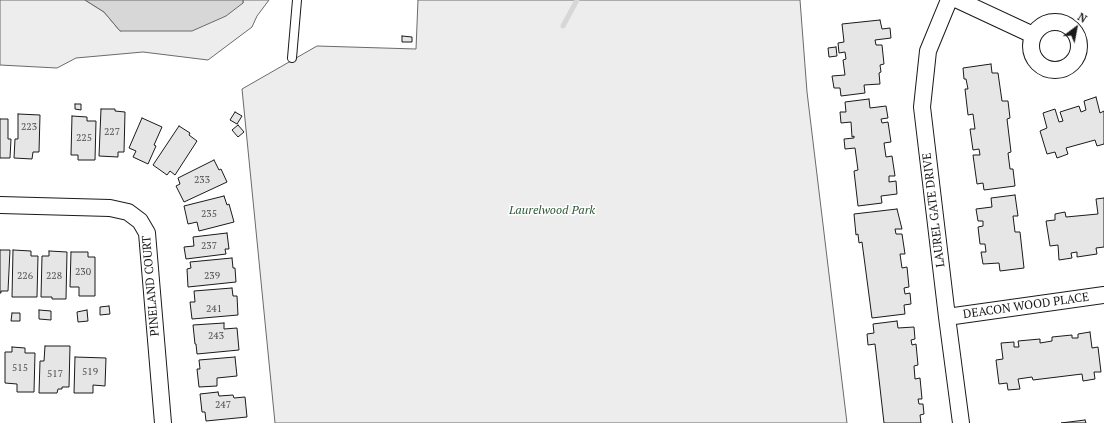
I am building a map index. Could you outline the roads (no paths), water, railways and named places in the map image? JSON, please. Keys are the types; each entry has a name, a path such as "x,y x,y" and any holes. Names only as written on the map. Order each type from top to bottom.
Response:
{"street":[{"name":"LAUREL GATE DRIVE","path":"948,0 928,51 922,107 961,423"},
{"path":"958,0 1033,35"},
{"name":"PINELAND COURT","path":"0,205 110,208 128,212 140,221 147,233 163,423"},
{"name":"DEACON WOOD PLACE","path":"947,317 1104,295"}],"lane":[{"path":"292,58 297,0"}],"waterway":[{"path":"563,26 577,0"}],"park label":[{"name":"Laurelwood Park","path":"552,211"}]}
